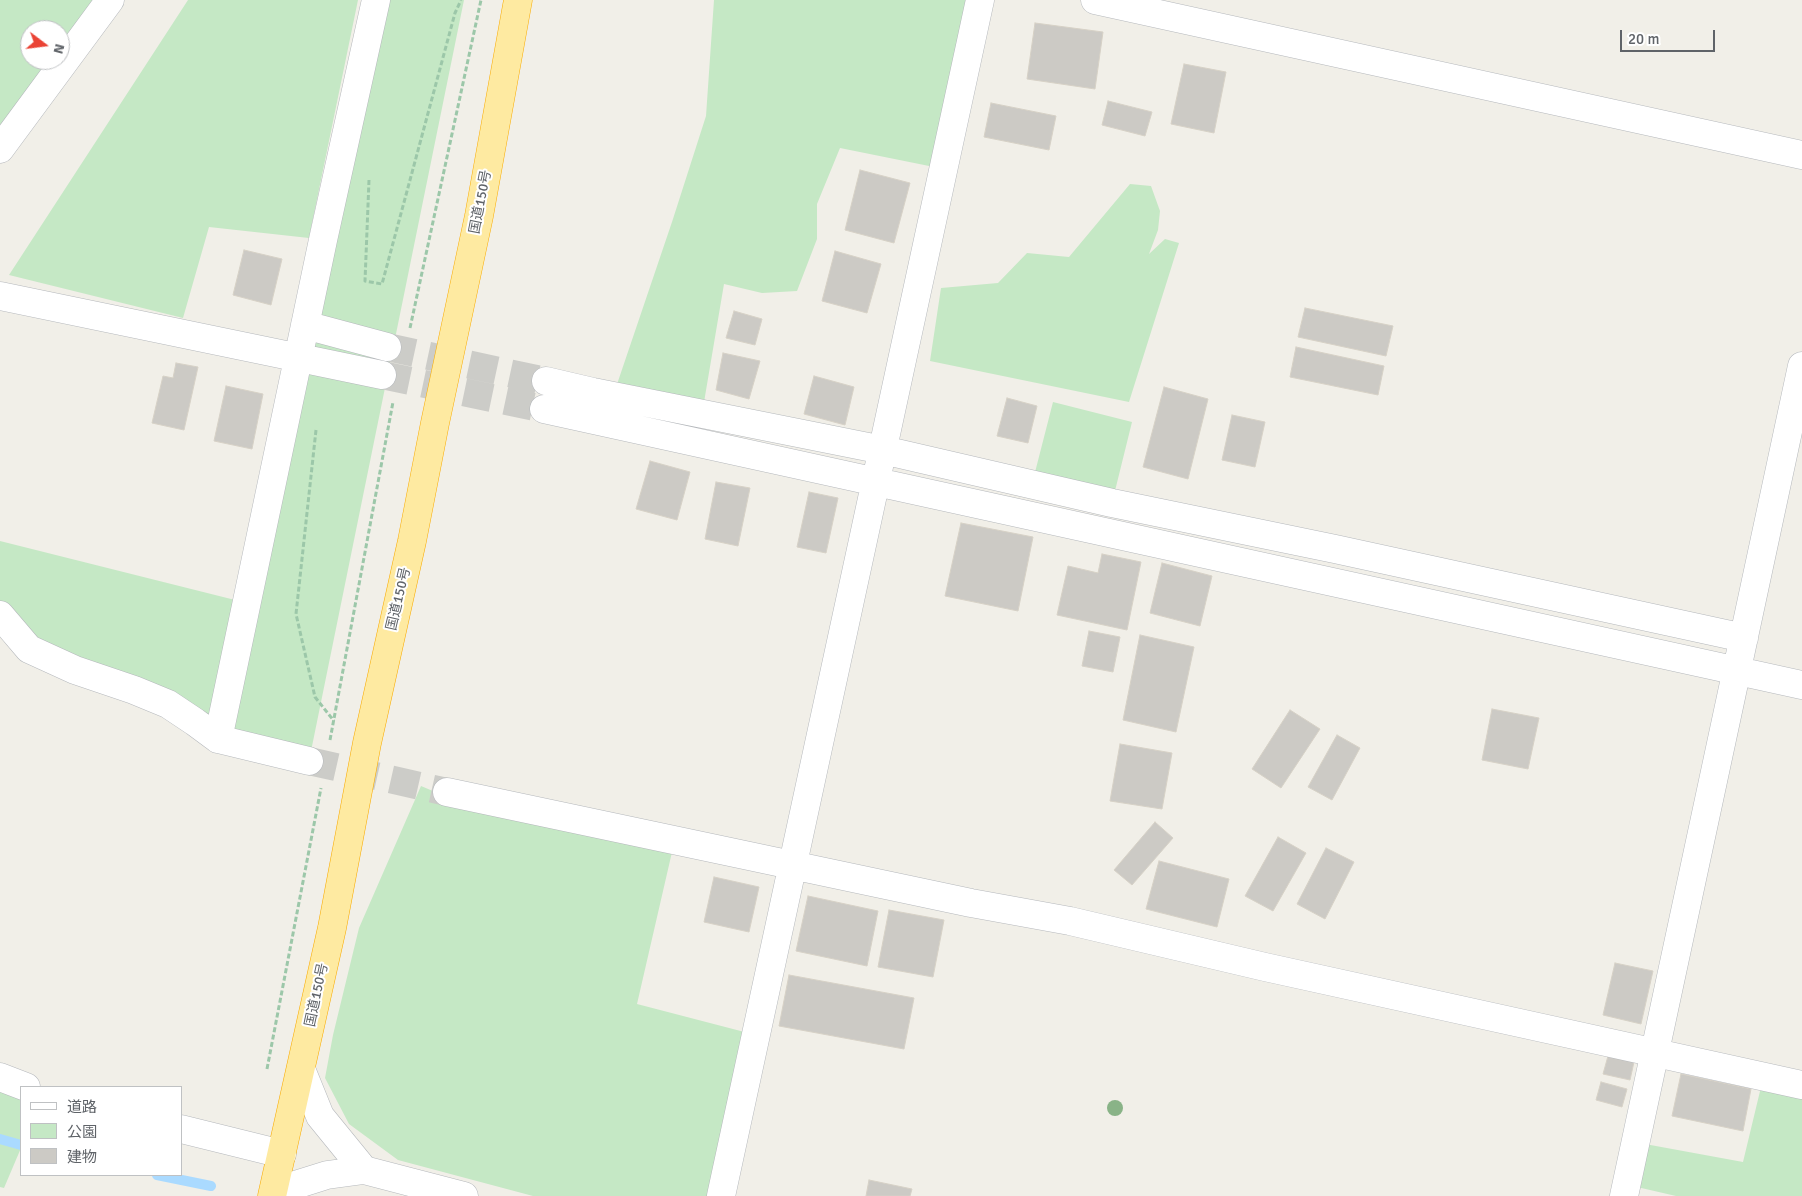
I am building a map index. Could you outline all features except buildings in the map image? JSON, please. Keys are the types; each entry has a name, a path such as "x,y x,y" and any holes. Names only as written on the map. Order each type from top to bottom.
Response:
{"highway":[{"name":"国道150号","path":"272,1196 332,928 367,742 412,541 479,216 518,0"}],"street":[{"path":"0,149 110,0"},
{"path":"218,740 305,325 376,0"},
{"path":"721,1196 980,0"},
{"path":"1095,0 1802,155"},
{"path":"0,296 299,358 389,384"},
{"path":"305,325 398,341"},
{"path":"1624,1196 1801,378"},
{"path":"546,381 883,450 1112,504 1335,549 1744,638"},
{"path":"544,408 1802,685"},
{"path":"0,615 29,649 76,670 168,704 218,740 316,770"},
{"path":"448,792 972,903 1070,921 1272,968 1802,1085"},
{"path":"301,1069 320,1116 364,1170"},
{"path":"0,1077 23,1086"},
{"path":"182,1129 282,1154"},
{"path":"280,1196 295,1185 327,1175 364,1170 464,1196"}],"path":[{"path":"370,176 365,281 382,284 455,14 461,0"},
{"path":"398,341 481,0"},
{"path":"330,740 389,384"},
{"path":"317,421 296,614 315,697 334,721"},
{"path":"265,1078 316,770"}],"green space":[{"path":"0,0 113,0 70,56 70,20 20,20 20,70 60,70 17,126 0,124"},
{"path":"188,0 358,0 309,238 209,227 183,318 9,275"},
{"path":"390,0 464,0 309,761 29,649 0,615 0,541 247,603 226,702"},
{"path":"714,0 980,0 944,169 840,148 817,204 817,239 797,291 762,293 724,284 702,414 613,396 706,116"},
{"path":"1130,184 1151,186 1160,211 1158,230 1149,254 1165,239 1179,243 1129,402 930,361 941,288 998,283 1027,253 1069,257"},
{"path":"1053,402 1132,422 1112,503 1032,484"},
{"path":"421,786 478,810 675,839 637,1004 756,1035 721,1196 533,1196 398,1160 349,1124 325,1078 333,1035 359,928"},
{"path":"0,1070 20,1086 20,1150 4,1188 0,1187"},
{"path":"1761,1087 1802,1095 1802,1196 1676,1196 1637,1187 1645,1144 1743,1162"}],"waterway":[{"path":"0,1139 20,1145"},
{"path":"162,1176 211,1186"}],"tunnel":[{"path":"387,347 546,381"},
{"path":"382,375 544,409"},
{"path":"309,761 447,792"}]}
